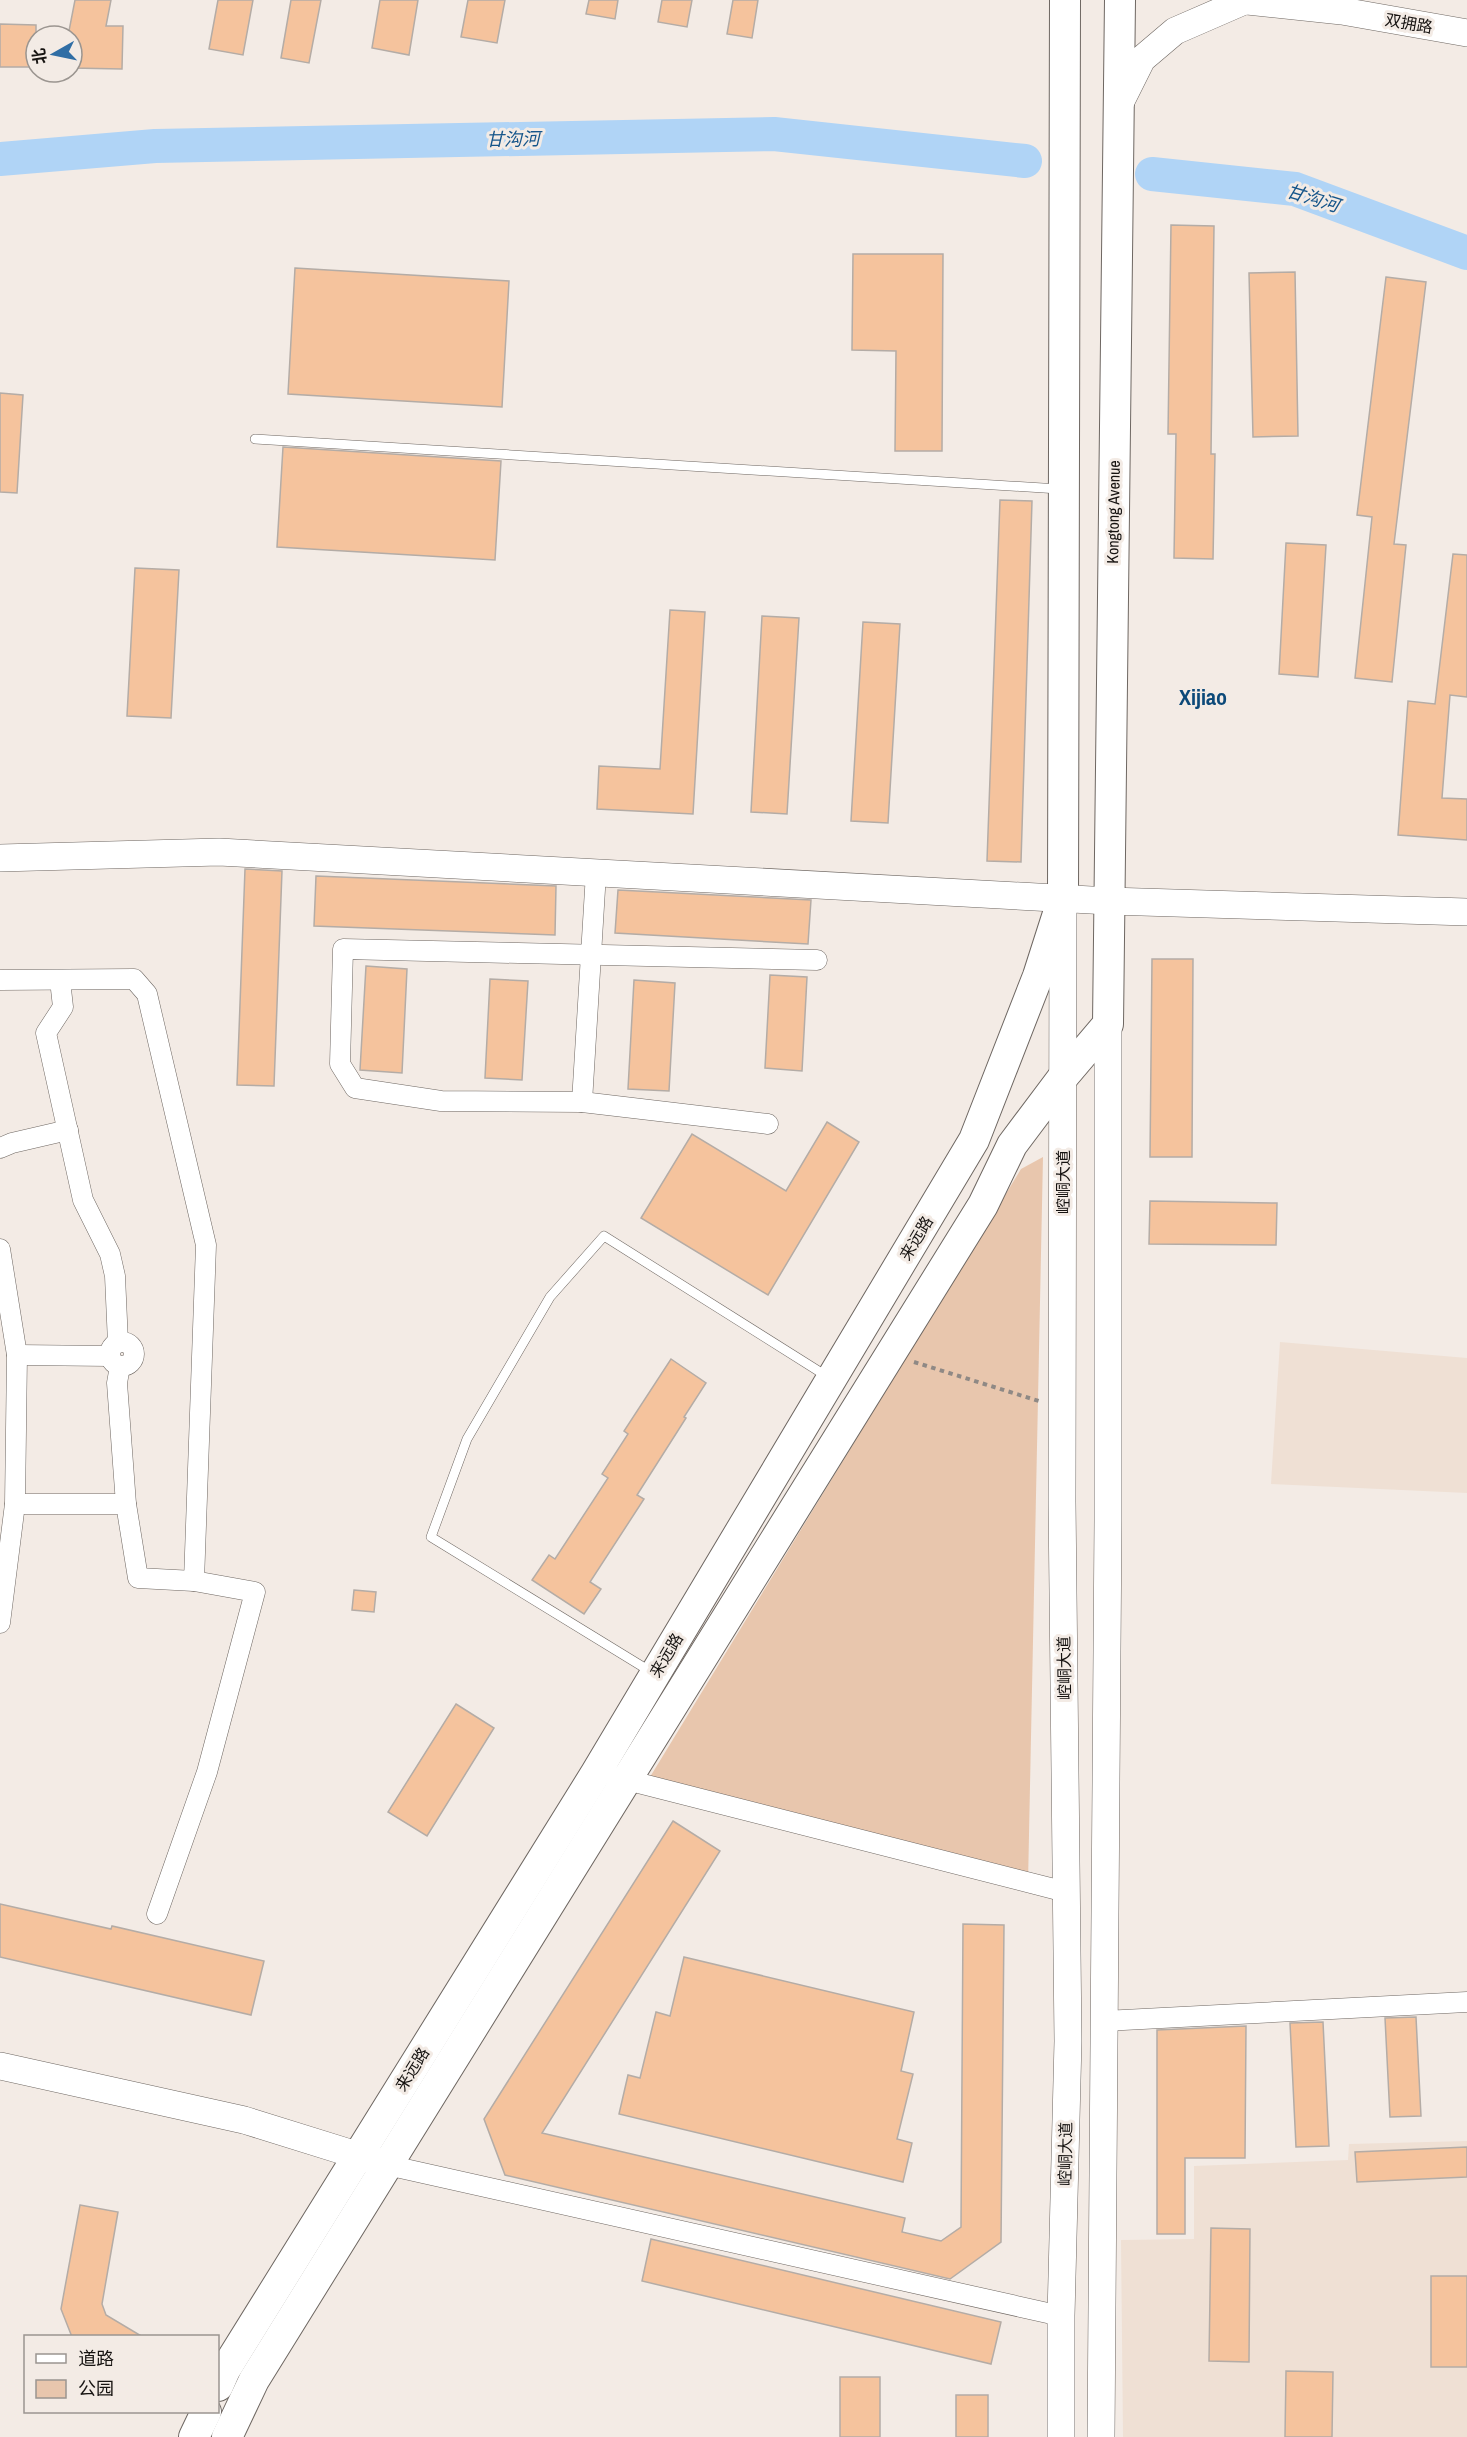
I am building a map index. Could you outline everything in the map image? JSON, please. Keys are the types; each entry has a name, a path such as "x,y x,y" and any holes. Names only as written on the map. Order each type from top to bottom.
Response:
{"main road":[{"path":"1063,898 1065,0"},
{"name":"Kongtong Avenue","path":"1108,1024 1120,0"},
{"name":"双拥路","path":"1238,0 1342,11 1467,33"},
{"name":"双拥路","path":"1375,0 1467,16"},
{"name":"双拥路","path":"1118,108 1143,59 1175,31 1244,1"},
{"path":"0,858 219,852 1109,901 1467,912"},
{"name":"崆峒大道","path":"1061,2437 1061,2316 1068,2041 1062,1408 1063,898"},
{"name":"来远路","path":"219,2384 225,2370 596,1773 974,1140 1038,976 1063,898"},
{"path":"1101,2437 1108,1521 1108,1024"},
{"name":"来远路","path":"227,2437 254,2380 983,1205 1012,1145 1063,1077 1108,1024"},
{"path":"0,2066 244,2120 359,2154 387,2165"},
{"path":"194,2437 206,2413"}],"street":[{"path":"582,1102 596,873"},
{"path":"768,1124 582,1102 441,1101 355,1088 340,1064 343,949 817,960"},
{"path":"0,980 134,979 147,994 206,1245 194,1581"},
{"path":"60,980 63,1008 46,1033 83,1200 111,1254 115,1276 117,1383 126,1504 138,1578 194,1581 255,1592 207,1772 157,1914"},
{"path":"0,1148 68,1130"},
{"path":"0,1249 17,1355 15,1504 0,1623"},
{"path":"17,1355 116,1355"},
{"path":"15,1504 126,1504"},
{"path":"596,1773 1066,1892"},
{"path":"1104,2021 1467,2002"},
{"path":"387,2165 1061,2316"}],"lane":[{"path":"255,439 1065,489"},
{"path":"655,1674 431,1537 467,1439 550,1297 604,1236 832,1379"}],"path":[{"path":"890,1354 1062,1408"}],"shaded area":[{"path":"1280,1342 1467,1358 1467,1493 1271,1484"},
{"path":"1467,2141 1467,2437 1123,2437 1121,2240 1194,2239 1194,2166 1348,2160 1349,2144"}],"green space":[{"path":"1043,1157 1028,1883 650,1777 1021,1169"}],"building":[{"path":"75,0 111,0 106,26 123,26 122,69 84,68 84,24 70,24"},
{"path":"218,0 253,0 243,55 209,49"},
{"path":"291,0 321,0 309,63 281,58"},
{"path":"380,0 418,0 409,55 372,48"},
{"path":"468,0 505,0 497,43 461,37"},
{"path":"589,0 618,0 615,19 586,14"},
{"path":"662,0 692,0 687,27 658,22"},
{"path":"733,0 758,0 752,38 727,34"},
{"path":"0,24 24,25 24,67 0,67"},
{"path":"1171,225 1214,226 1211,454 1215,454 1213,559 1174,558 1176,434 1168,434"},
{"path":"853,254 943,254 942,451 895,451 896,351 852,350"},
{"path":"295,268 509,281 502,407 288,394"},
{"path":"1295,272 1298,436 1253,437 1249,273"},
{"path":"1386,277 1426,282 1394,544 1406,545 1392,682 1355,678 1372,517 1357,515"},
{"path":"0,393 23,395 17,493 0,492"},
{"path":"283,447 501,461 495,560 277,547"},
{"path":"1000,500 1032,501 1021,862 987,861"},
{"path":"1286,543 1326,545 1318,677 1279,674"},
{"path":"1453,554 1467,555 1467,697 1450,695 1442,798 1467,799 1467,840 1398,835 1408,701 1435,704"},
{"path":"135,568 179,570 171,718 127,716"},
{"path":"670,610 705,612 693,814 597,809 599,766 660,769"},
{"path":"762,616 799,618 787,814 751,812"},
{"path":"863,622 900,624 888,823 851,821"},
{"path":"245,869 282,871 274,1086 237,1085"},
{"path":"316,876 556,886 555,935 314,926"},
{"path":"618,890 811,900 808,944 615,933"},
{"path":"1152,959 1193,959 1192,1157 1150,1157"},
{"path":"366,966 407,969 402,1073 360,1070"},
{"path":"770,975 807,977 802,1071 765,1068"},
{"path":"490,979 528,981 522,1080 485,1078"},
{"path":"634,980 675,983 669,1091 628,1089"},
{"path":"827,1122 859,1142 768,1295 641,1218 692,1134 786,1191"},
{"path":"1150,1201 1277,1203 1276,1245 1149,1244"},
{"path":"671,1359 706,1383 637,1495 644,1499 590,1582 601,1589 584,1614 532,1580 549,1555 555,1559 608,1478 602,1474 628,1434 624,1431"},
{"path":"354,1590 376,1592 374,1612 352,1610"},
{"path":"456,1704 494,1728 427,1836 388,1812"},
{"path":"673,1821 720,1851 542,2133 905,2218 902,2232 941,2241 961,2227 963,1924 1004,1925 1001,2242 950,2279 505,2175 484,2119"},
{"path":"0,1904 111,1929 112,1926 264,1961 251,2015 0,1957"},
{"path":"684,1957 914,2012 901,2071 913,2074 897,2139 912,2143 903,2182 619,2114 628,2075 640,2078 656,2012 670,2016"},
{"path":"1416,2017 1421,2116 1390,2117 1385,2018"},
{"path":"1323,2022 1329,2146 1296,2147 1290,2023"},
{"path":"1246,2026 1245,2158 1185,2158 1185,2234 1157,2234 1157,2030"},
{"path":"1467,2147 1467,2177 1357,2182 1355,2152"},
{"path":"80,2205 118,2212 102,2304 106,2315 140,2335 71,2335 61,2309"},
{"path":"1211,2228 1250,2229 1249,2362 1209,2361"},
{"path":"651,2239 1001,2322 991,2364 642,2281"},
{"path":"1431,2276 1467,2276 1467,2367 1431,2367"},
{"path":"1286,2371 1333,2372 1332,2437 1285,2437"},
{"path":"840,2377 880,2377 880,2437 840,2437"},
{"path":"956,2395 988,2395 988,2437 956,2437"}],"waterway":[{"name":"甘沟河","path":"0,159 155,146 774,134 1025,161"},
{"name":"甘沟河","path":"1152,174 1295,189 1467,253"}],"district":[{"name":"Xijiao","path":"1203,697"}]}
